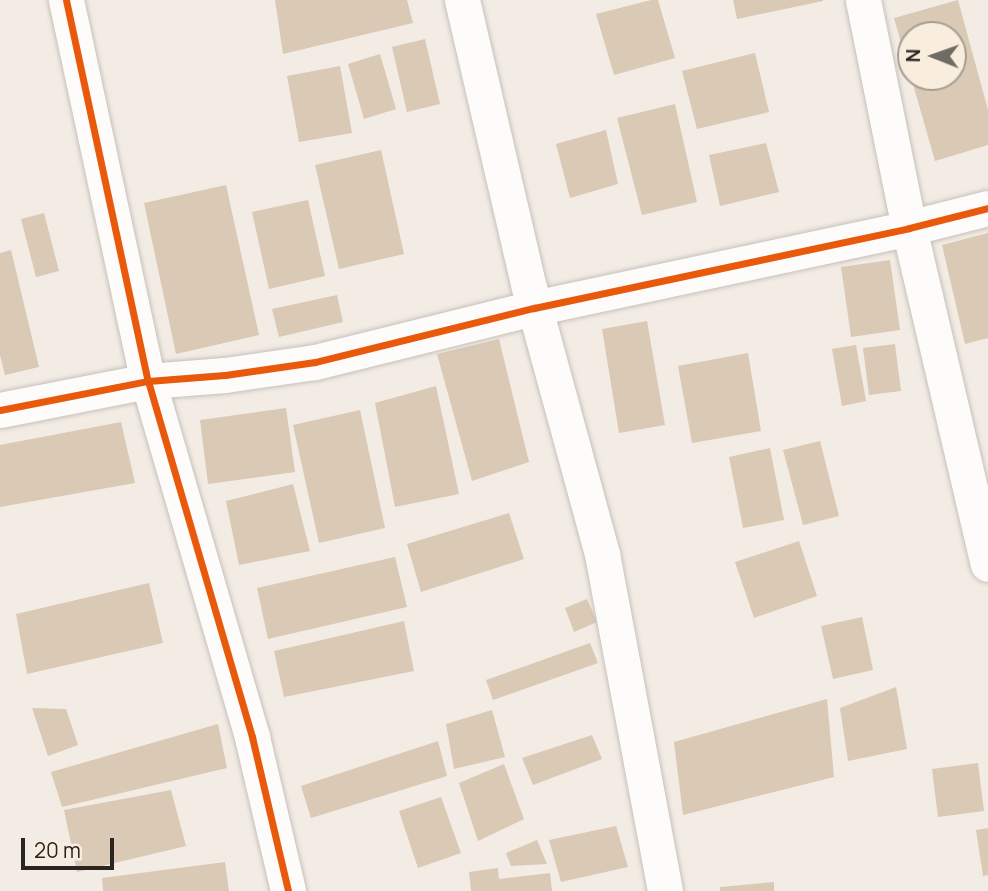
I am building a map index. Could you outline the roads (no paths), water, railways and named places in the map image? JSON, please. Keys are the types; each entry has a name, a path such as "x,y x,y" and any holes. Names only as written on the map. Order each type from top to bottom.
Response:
{"street":[{"path":"66,0 148,381 252,737 288,891"},
{"path":"462,0 534,308 602,555 665,891"},
{"path":"863,0 909,228 988,564"},
{"path":"0,410 148,381 225,375 315,362 534,308 909,228 988,208"}]}
